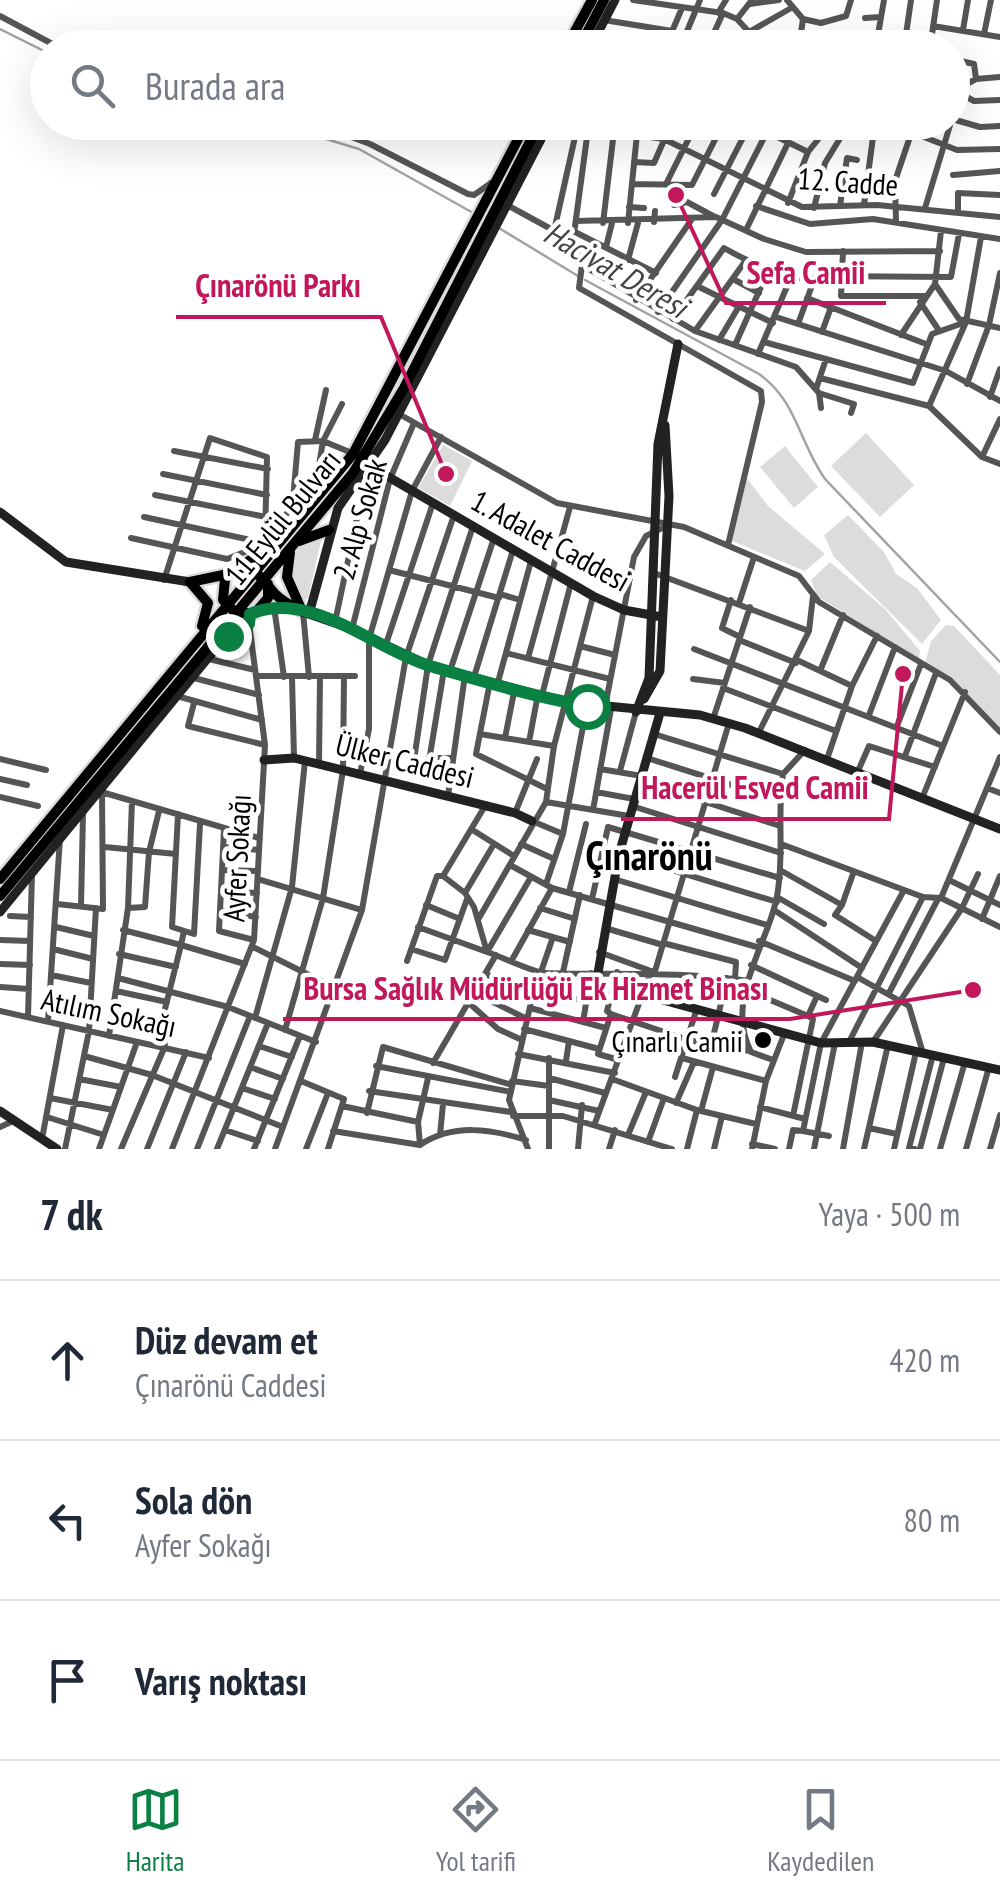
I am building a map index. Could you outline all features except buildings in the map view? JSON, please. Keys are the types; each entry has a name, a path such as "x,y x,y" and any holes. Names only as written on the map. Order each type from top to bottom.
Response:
{"main road":[{"path":"576,30 592,0"},
{"path":"596,30 604,0"},
{"path":"599,30 616,0"},
{"path":"499,204 500,174 518,140"},
{"path":"499,204 531,140"},
{"path":"306,613 338,508 399,414 482,231 539,140"},
{"name":"11 Eylül Bulvarı","path":"0,896 242,611 354,454 482,231"},
{"name":"11 Eylül Bulvarı","path":"291,542 353,473 377,436 482,231"},
{"path":"636,712 657,682 658,444 678,344"},
{"path":"659,573 668,525 664,417"},
{"name":"1. Adalet Caddesi","path":"365,468 390,478 594,596 624,610 657,617"},
{"path":"0,512 66,562 190,582 229,573 291,542 330,530"},
{"path":"291,542 287,577 306,613"},
{"path":"229,573 263,578 276,596 306,613"},
{"path":"229,573 222,586 242,611"},
{"path":"204,657 225,640 242,611 268,598 263,578"},
{"path":"190,582 242,611 274,607 306,613 352,629 428,665 565,702 714,718 759,732 1000,829"},
{"path":"163,682 209,611 206,596 190,582"},
{"name":"11 Eylül Bulvarı","path":"0,878 163,682 242,611"},
{"path":"5,914 32,872 177,696 189,675"},
{"path":"594,973 625,830 660,713"},
{"name":"Ülker Caddesi","path":"264,760 300,759 515,812 532,821"},
{"path":"626,990 743,1018 822,1043 888,1045 995,1068"},
{"path":"0,1111 11,1122 57,1149"}],"street":[{"path":"632,0 721,13 736,18 747,30"},
{"path":"688,30 700,0"},
{"path":"714,30 726,0"},
{"path":"736,18 751,2 783,0 803,20 821,23 850,17 852,0"},
{"path":"881,30 884,0"},
{"path":"906,30 910,0"},
{"path":"932,30 937,0"},
{"path":"933,26 963,30 968,0"},
{"path":"984,34 990,0"},
{"path":"604,20 672,30 682,8"},
{"path":"753,30 793,8"},
{"path":"0,16 30,32"},
{"path":"865,18 882,17"},
{"path":"801,30 803,20"},
{"path":"970,31 1000,37"},
{"path":"970,63 974,64 976,78"},
{"path":"970,82 999,77 1000,67"},
{"path":"970,98 1000,100"},
{"path":"970,124 1000,126"},
{"path":"359,140 468,194 481,192 500,174"},
{"path":"554,231 573,140"},
{"path":"586,140 573,242 581,267 576,283 678,344 709,358 762,395 728,546"},
{"path":"606,248 613,140"},
{"path":"628,223 636,140"},
{"path":"634,162 654,163 664,140"},
{"name":"12. Cadde","path":"666,140 788,203 814,208 924,208 1000,217"},
{"path":"666,184 689,140"},
{"path":"632,184 692,185 715,140"},
{"path":"714,194 741,140"},
{"path":"658,312 744,181 765,140"},
{"path":"781,140 808,152"},
{"path":"788,203 808,152 818,140"},
{"path":"814,208 825,163 839,140"},
{"path":"864,205 873,140"},
{"path":"896,222 896,180 909,140"},
{"path":"922,140 941,146 1000,150"},
{"path":"924,208 944,140"},
{"path":"746,230 788,143"},
{"path":"840,206 847,158 857,160"},
{"path":"953,175 1000,170"},
{"path":"964,174 965,193"},
{"path":"958,212 958,192 1000,195"},
{"path":"674,204 687,202 719,219 806,252 940,251"},
{"path":"499,204 573,242"},
{"path":"630,206 644,208"},
{"path":"756,206 810,224 860,219 1000,239"},
{"path":"654,222 655,211"},
{"path":"636,300 692,219"},
{"path":"576,220 628,223 719,219"},
{"path":"628,260 638,222"},
{"path":"575,232 656,273"},
{"path":"901,335 936,280 941,232"},
{"path":"673,319 724,248 770,269 814,280 842,276 936,280 952,277 959,234"},
{"path":"929,406 966,322 981,237"},
{"path":"843,251 840,296 923,299"},
{"path":"694,331 746,260"},
{"path":"581,267 694,331 796,367 818,391 854,404 851,414"},
{"path":"735,346 770,269"},
{"path":"967,384 989,325 1000,272"},
{"path":"758,354 792,276"},
{"path":"733,279 759,293"},
{"path":"798,324 814,280"},
{"path":"936,280 966,322"},
{"path":"697,286 749,314 798,324 946,371 1000,401"},
{"path":"807,298 926,344"},
{"path":"923,299 938,328"},
{"path":"822,332 831,307"},
{"path":"719,340 738,308"},
{"path":"764,342 913,383 926,344 938,328 966,322 1000,328"},
{"path":"822,408 818,391 826,359"},
{"path":"990,397 1000,369"},
{"path":"820,378 929,406 982,456 1000,464"},
{"path":"131,538 228,560 263,541 321,473 319,440 326,390"},
{"path":"319,440 342,404"},
{"path":"399,414 548,498 656,527 668,525 799,576 813,596 965,692 1000,732"},
{"path":"982,456 996,437 1000,419"},
{"name":"2. Alp Sokak","path":"352,629 390,478 414,423"},
{"path":"164,580 210,438 267,457 263,541"},
{"path":"360,774 369,728 369,639 412,491 441,438"},
{"path":"292,510 298,442 319,440 354,454"},
{"path":"174,450 268,469"},
{"path":"335,622 365,468"},
{"path":"162,474 266,495"},
{"path":"155,495 266,518"},
{"path":"385,647 433,503"},
{"path":"528,658 570,506"},
{"path":"275,1149 362,910 406,657 454,515"},
{"path":"144,517 263,541"},
{"path":"473,526 428,665 413,767 428,768 447,670 494,538"},
{"path":"592,810 610,679 634,557 656,527"},
{"path":"354,538 373,541"},
{"path":"448,796 470,676 513,550"},
{"path":"754,556 722,628 852,686"},
{"path":"228,560 229,573"},
{"path":"532,561 476,754 547,789"},
{"path":"389,570 520,600"},
{"path":"659,573 809,631"},
{"path":"529,742 571,584"},
{"path":"487,952 479,935 479,918 546,802 554,746 594,596"},
{"path":"759,732 797,662 809,631 813,596"},
{"path":"197,1149 275,958 292,887 300,759 274,607"},
{"path":"714,718 750,607"},
{"name":"Ayfer Sokağı","path":"172,1149 254,944 265,744 252,645 242,611"},
{"path":"306,613 309,677"},
{"path":"820,670 844,615"},
{"path":"827,759 852,686 877,636"},
{"path":"225,640 252,645"},
{"path":"580,646 615,655"},
{"path":"869,716 895,648"},
{"path":"694,649 943,746"},
{"path":"506,653 610,679"},
{"path":"204,657 256,673 288,677 355,676"},
{"path":"897,726 921,664"},
{"path":"905,756 936,672"},
{"path":"189,675 259,695"},
{"path":"319,764 320,677"},
{"path":"285,1030 323,898 344,770 344,677"},
{"path":"693,679 724,685 836,731"},
{"path":"505,738 515,687"},
{"path":"923,796 965,692"},
{"path":"177,696 262,720"},
{"path":"194,703 188,726 265,744"},
{"path":"513,958 549,886 587,706"},
{"path":"620,771 636,712"},
{"path":"594,1124 663,944 730,723"},
{"path":"480,734 554,746"},
{"path":"654,734 782,774"},
{"path":"858,771 869,746 934,767"},
{"path":"750,1052 743,1018 751,965 776,903 782,774 805,750"},
{"path":"889,993 949,880 1000,757"},
{"path":"430,758 453,758"},
{"path":"647,758 779,800"},
{"path":"0,759 46,770"},
{"path":"515,812 537,759"},
{"path":"600,769 620,771 780,826"},
{"path":"0,779 27,786"},
{"path":"987,788 1000,793"},
{"path":"64,1149 88,1031 105,847 100,792 259,838"},
{"path":"596,792 632,807 781,848 922,897 940,899 1000,927"},
{"path":"0,797 38,806"},
{"path":"109,1036 128,908 132,801"},
{"path":"546,802 592,810 632,807"},
{"path":"443,876 485,806"},
{"path":"81,906 84,808"},
{"path":"128,908 145,907 149,852 159,811"},
{"path":"178,814 172,928 194,934 200,824"},
{"path":"532,821 563,834"},
{"path":"569,892 586,824"},
{"path":"592,899 608,827 780,874 842,905"},
{"path":"471,829 514,856"},
{"path":"224,830 219,931 254,944 335,988"},
{"path":"48,1022 60,836"},
{"path":"411,949 445,960 466,896 494,844"},
{"path":"520,844 554,859"},
{"path":"105,847 176,854"},
{"path":"224,847 259,850"},
{"path":"619,854 776,903 824,924"},
{"path":"510,865 549,886 758,944 877,987 909,1006 929,1054 910,1148 917,1149"},
{"path":"223,870 258,876 362,910"},
{"path":"854,871 835,915 876,941"},
{"path":"28,1017 32,872"},
{"path":"843,1149 867,1042 962,908 978,874"},
{"path":"407,961 437,876 443,876 466,896 479,918"},
{"path":"982,919 1000,876"},
{"path":"487,952 531,877"},
{"path":"613,878 766,925"},
{"path":"949,880 1000,905"},
{"path":"803,1132 822,1043 904,890"},
{"path":"222,891 257,893"},
{"path":"563,972 580,895"},
{"path":"849,1042 922,897"},
{"path":"776,903 862,968"},
{"path":"57,904 100,909"},
{"path":"426,905 460,919"},
{"path":"540,908 575,919"},
{"path":"221,911 256,918"},
{"path":"5,914 31,917"},
{"path":"56,927 94,936"},
{"path":"418,927 513,958 542,974 653,971 731,979 808,1016 813,1019 793,1116"},
{"path":"604,927 736,962 711,1046"},
{"path":"123,930 245,964"},
{"path":"528,930 570,942"},
{"path":"121,1149 165,1046 162,1024 184,931"},
{"path":"527,1144 512,1114 511,1086 536,984 554,937"},
{"path":"0,940 30,941"},
{"path":"53,949 92,960"},
{"path":"599,952 653,971"},
{"path":"120,954 176,967"},
{"path":"434,1063 496,955"},
{"path":"0,964 30,965"},
{"path":"751,965 826,1000"},
{"path":"617,972 607,1010 612,1014 688,1040 773,1060"},
{"path":"583,1022 594,973"},
{"path":"51,974 91,983"},
{"path":"486,974 532,998"},
{"path":"118,978 228,1007 316,1042"},
{"path":"536,984 576,999"},
{"path":"0,987 29,989"},
{"path":"116,992 167,1002"},
{"path":"475,993 527,1019"},
{"path":"808,1016 817,996"},
{"path":"50,998 90,1007"},
{"path":"469,1003 498,1029 522,1040"},
{"path":"530,1008 606,1028"},
{"path":"676,1078 696,1008"},
{"name":"Atılım Sokağı","path":"0,1011 209,1058"},
{"path":"113,1014 162,1024"},
{"path":"612,1014 598,1054 619,1060"},
{"path":"217,1149 268,1023"},
{"path":"42,1140 63,1025"},
{"path":"524,1029 599,1049"},
{"path":"775,1149 752,1147 766,1081 785,1032"},
{"path":"225,1130 256,1145 300,1036"},
{"path":"566,1060 569,1041"},
{"path":"99,1149 137,1042"},
{"path":"814,1149 836,1043"},
{"path":"864,1149 888,1045"},
{"path":"259,1046 292,1057"},
{"path":"367,1112 369,1091 383,1047 511,1086"},
{"path":"146,1149 186,1052"},
{"path":"518,1054 566,1060 699,1110 756,1124"},
{"path":"894,1149 929,1054"},
{"path":"84,1056 152,1074 283,1128"},
{"path":"549,1058 549,1149"},
{"path":"682,1058 766,1081"},
{"path":"676,1102 694,1062"},
{"path":"940,1149 965,1062"},
{"path":"376,1066 428,1078 511,1086 549,1082 606,1093"},
{"path":"250,1067 283,1078"},
{"path":"687,1149 712,1067"},
{"path":"966,1149 995,1068"},
{"path":"420,1147 420,1102 428,1078"},
{"path":"79,1079 121,1087"},
{"path":"301,1082 344,1100 328,1149"},
{"path":"242,1088 274,1100"},
{"path":"369,1091 512,1114 549,1114 671,1149"},
{"path":"628,1135 646,1092"},
{"path":"306,1149 328,1093"},
{"path":"50,1098 112,1110"},
{"path":"648,1142 664,1098"},
{"path":"549,1100 599,1111"},
{"path":"440,1135 442,1104"},
{"path":"578,1149 582,1105"},
{"path":"342,1106 418,1122"},
{"path":"760,1107 805,1120"},
{"path":"714,1149 722,1116"},
{"path":"990,1149 1000,1116"},
{"path":"47,1117 104,1135"},
{"path":"0,1127 11,1122"},
{"path":"333,1131 420,1147 440,1135 487,1128 527,1144"},
{"path":"868,1128 897,1134"},
{"path":"609,1149 615,1130"},
{"path":"789,1149 793,1130 829,1136"}],"shaded area":[{"path":"866,433 914,485 880,517 831,466"},
{"path":"443,445 472,461 450,506 418,488"},
{"path":"785,446 818,487 794,508 760,467"},
{"path":"746,477 768,506 825,554 805,571 732,541"},
{"path":"848,515 884,552 896,574 917,588 941,620 922,644 834,557 824,535"},
{"path":"323,533 308,598 303,601 289,570 302,544"},
{"path":"830,562 885,609 920,651 919,660 817,596 811,580"},
{"path":"946,625 954,626 1000,675 1000,728 952,678 925,664 931,641"}],"waterway":[{"name":"Hacivat Deresi","path":"0,29 30,44"},
{"name":"Hacivat Deresi","path":"329,140 359,149 475,214"},
{"name":"Hacivat Deresi","path":"499,228 578,276"},
{"name":"Hacivat Deresi","path":"585,280 759,374 772,385 790,410 825,479 1000,662"}],"place":[{"name":"Sefa Camii","path":"676,195"},
{"name":"Çınarönü Parkı","path":"446,474"},
{"name":"Hacerül Esved Camii","path":"903,674"},
{"name":"Bursa Sağlık Müdürlüğü Ek Hizmet Binası","path":"973,990"},
{"name":"Çınarlı Camii","path":"763,1040"}],"district":[{"name":"Çınarönü","path":"649,855"}],"route":[{"path":"228,636 249,624 250,614 281,607 352,629 428,665 587,706"}]}
